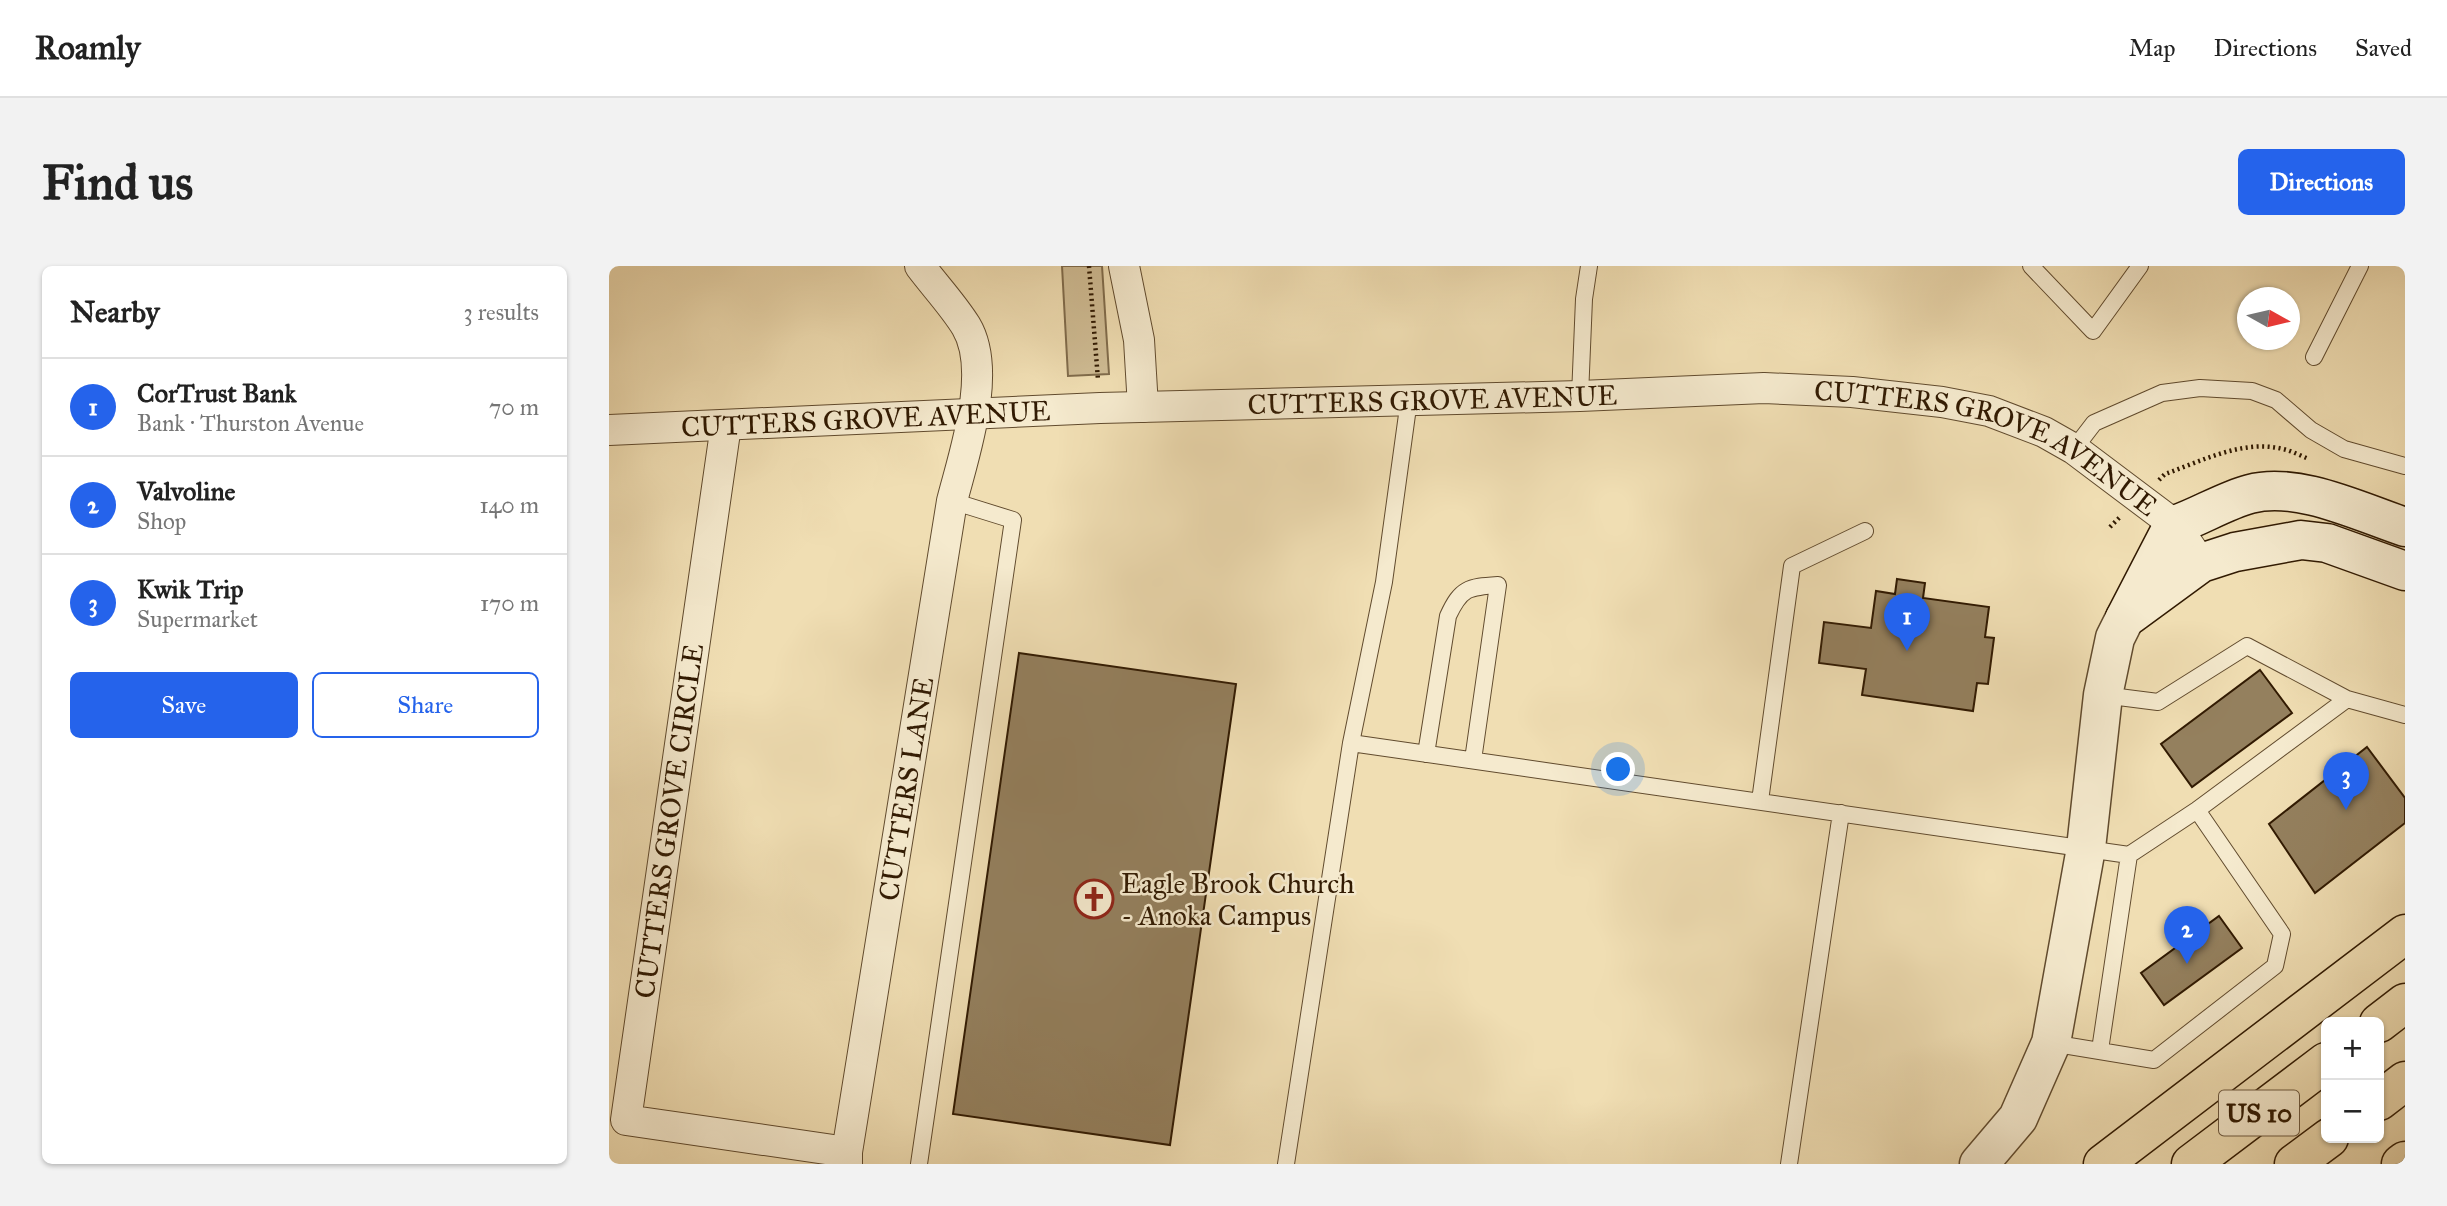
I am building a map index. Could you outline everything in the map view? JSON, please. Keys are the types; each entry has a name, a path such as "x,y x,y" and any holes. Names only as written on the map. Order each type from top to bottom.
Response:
{"highway":[{"path":"2103,1164 2405,934"},
{"path":"2384,1019 2405,1003"},
{"name":"US 10","path":"2191,1164 2321,1066"},
{"path":"2384,1097 2405,1081"},
{"name":"US 10","path":"2294,1164 2322,1143"}],"main road":[{"path":"1979,1164 2018,1118 2051,1043 2086,848 2103,695 2115,638 2168,535 2175,525 2250,494 2282,489 2308,494 2405,527"},
{"path":"2125,618 2201,563 2235,552 2301,540 2327,544 2396,574"}],"street":[{"name":"CUTTERS LANE","path":"847,1158 952,501 975,414 977,363 967,328 920,266"},
{"path":"1125,266 1135,308 1143,407"},
{"name":"CUTTERS GROVE AVENUE","path":"609,430 1101,408 1580,396 1764,388 1852,392 1943,402 1989,411 2044,432 2074,449 2175,525 2201,563"},
{"name":"CUTTERS GROVE CIRCLE","path":"726,425 626,1119 847,1158"}],"lane":[{"path":"1580,396 1584,299 1589,266"},
{"path":"2031,266 2093,331 2140,266"},
{"path":"2314,357 2360,266"},
{"path":"2074,449 2094,423 2162,393 2200,387 2252,391 2276,400 2311,430 2344,449 2405,467"},
{"path":"1286,1164 1351,743 1384,582 1409,400"},
{"path":"919,1164 1013,520 952,501"},
{"path":"1760,801 1792,566 1865,531"},
{"path":"1426,754 1448,616 1457,598 1471,587 1498,585 1473,760"},
{"path":"2103,695 2158,702 2247,646 2347,699 2405,715"},
{"path":"1351,743 2129,855 2197,810 2347,699"},
{"path":"2051,1043 2154,1060 2275,966 2283,934 2197,810"},
{"path":"1789,1164 1841,813"},
{"path":"2100,1051 2129,855"}],"path":[{"path":"1089,266 1101,408"}],"shaded area":[{"path":"1062,266 1102,266 1109,374 1068,376"}],"building":[{"path":"1897,579 1925,583 1923,598 1989,607 1985,637 1994,638 1988,684 1977,683 1973,711 1862,695 1866,669 1819,663 1824,622 1871,628 1876,591 1895,594"},
{"name":"Eagle Brook Church - Anoka Campus","path":"1019,653 1236,684 1170,1145 953,1114"},
{"path":"2260,670 2292,713 2192,787 2161,744"},
{"path":"2367,747 2405,798 2405,823 2315,893 2269,824"},
{"path":"2219,916 2242,948 2164,1005 2141,973"}],"place":[{"name":"CorTrust Bank","path":"1907,651"},
{"name":"Kwik Trip","path":"2346,810"},
{"name":"Eagle Brook Church - Anoka Campus","path":"1094,899"},
{"name":"Valvoline","path":"2187,964"}]}
